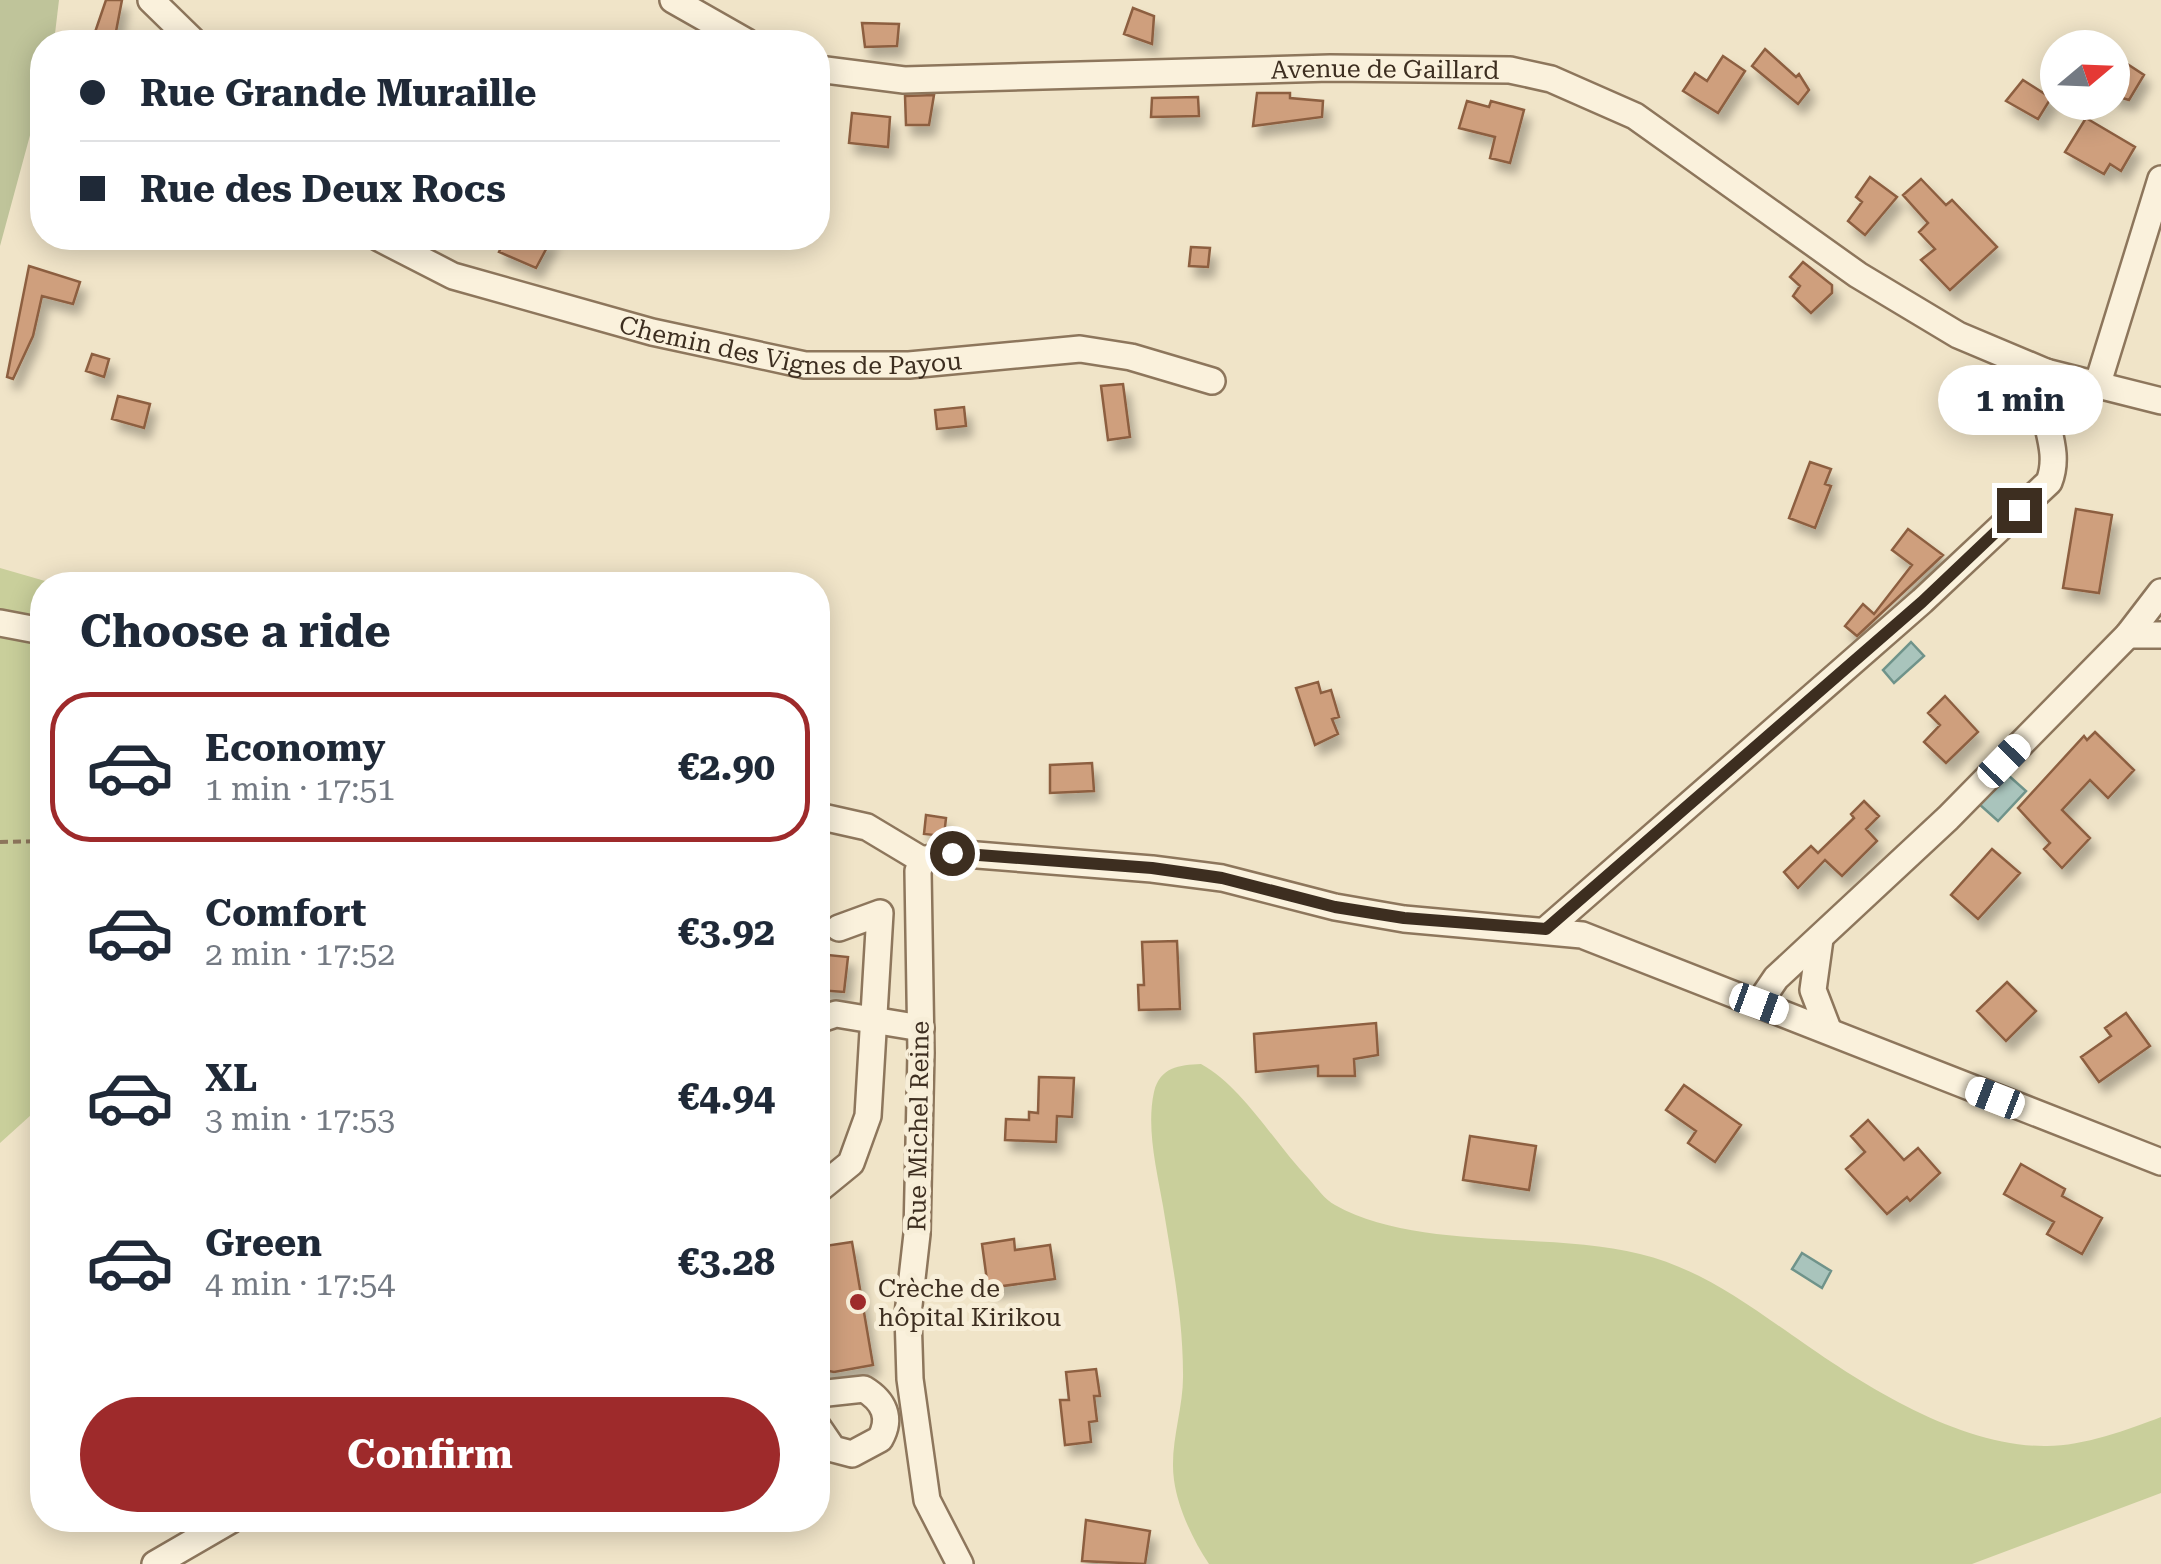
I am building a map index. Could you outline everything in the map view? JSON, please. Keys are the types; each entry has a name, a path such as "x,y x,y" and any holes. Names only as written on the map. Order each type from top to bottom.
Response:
{"street":[{"path":"151,0 182,30"},
{"path":"673,0 726,30"},
{"name":"Avenue de Gaillard","path":"830,71 904,80 1330,68 1510,70 1537,76 1635,116 1886,292 1958,335 2046,372 2161,401"},
{"path":"2097,386 2161,178"},
{"name":"Chemin des Vignes de Payou","path":"397,250 453,276 652,332 805,365 909,365 1080,349 1131,357 1212,381"},
{"path":"1546,929 1922,602 2049,482 2054,458 2040,400 2046,372"},
{"path":"1759,1004 1776,978 1948,818 2128,634 2161,592"},
{"path":"0,622 30,628"},
{"path":"2128,634 2161,635"},
{"path":"830,819 867,827 922,860 952,853 1152,868 1222,878 1335,907 1404,918 1546,929 1633,952 2161,1162"},
{"name":"Rue Michel Reine","path":"922,860 918,871 921,1028 916,1234 908,1314 910,1388 918,1450 934,1518 960,1564"},
{"path":"830,1180 851,1163 868,1116 880,913 839,928"},
{"path":"1820,939 1813,990 1828,1029"},
{"path":"830,1016 921,1028"},
{"path":"830,1392 856,1388 874,1394 910,1388"},
{"path":"830,1445 844,1454 860,1451 880,1439 886,1415 874,1394"},
{"path":"880,1439 918,1450"},
{"path":"154,1564 210,1532"}],"path":[{"path":"0,842 30,841"}],"green space":[{"path":"0,0 59,0 55,30 30,30 30,135 0,246"},
{"path":"0,568 30,577 30,1116 0,1143"},
{"path":"1201,1064 1245,1101 1296,1165 1335,1205 1404,1229 1604,1247 1661,1260 1719,1287 1879,1391 1944,1424 1977,1435 2011,1443 2058,1446 2104,1437 2161,1417 2161,1493 1972,1564 1209,1564 1187,1524 1174,1480 1183,1352 1151,1120 1154,1092 1161,1077 1178,1067"}],"water":[{"path":"1911,642 1924,656 1894,683 1883,670"},
{"path":"2008,775 2026,791 1998,821 1979,804"},
{"path":"1802,1253 1831,1271 1822,1288 1792,1269"}],"building":[{"path":"106,0 122,0 116,30 96,30"},
{"path":"1133,8 1154,16 1152,44 1124,34"},
{"path":"862,23 899,24 897,46 865,47"},
{"path":"1765,49 1796,77 1799,74 1809,90 1798,104 1752,66"},
{"path":"1723,56 1745,71 1718,113 1683,91 1695,73 1707,81"},
{"path":"2130,66 2144,75 2130,98"},
{"path":"2023,80 2040,91 2040,116 2038,119 2006,101"},
{"path":"1257,93 1290,93 1290,98 1323,101 1322,117 1253,126"},
{"path":"934,95 929,125 906,125 905,96"},
{"path":"1198,97 1199,116 1151,117 1152,98"},
{"path":"1467,101 1489,107 1491,101 1524,110 1510,163 1490,158 1495,137 1459,128"},
{"path":"852,113 890,117 888,147 849,143"},
{"path":"2085,120 2135,147 2121,171 2110,164 2104,174 2065,152"},
{"path":"1870,177 1897,197 1865,235 1848,221 1862,202 1856,197"},
{"path":"1921,179 1946,205 1952,200 1997,247 1950,290 1921,260 1935,249 1919,232 1928,223 1903,195"},
{"path":"1191,247 1210,248 1208,267 1189,266"},
{"path":"500,250 546,250 536,268"},
{"path":"1803,262 1832,285 1832,293 1811,313 1793,296 1800,286 1790,277"},
{"path":"29,266 80,282 73,304 42,296 33,336 13,379 7,377"},
{"path":"92,354 109,359 104,377 86,371"},
{"path":"1123,384 1130,437 1108,440 1101,386"},
{"path":"118,396 150,404 144,428 112,419"},
{"path":"964,407 966,426 937,429 935,410"},
{"path":"1810,462 1831,469 1825,484 1831,486 1815,528 1789,518"},
{"path":"2076,509 2112,515 2099,593 2063,588"},
{"path":"1908,529 1943,555 1857,636 1845,626 1863,604 1874,614 1912,565 1892,550"},
{"path":"1318,682 1321,693 1331,690 1339,717 1332,719 1338,734 1315,745 1296,688"},
{"path":"1945,696 1978,732 1946,763 1924,742 1940,725 1928,713"},
{"path":"2095,732 2134,770 2108,798 2090,780 2062,810 2090,838 2062,868 2044,849 2050,843 2018,808 2084,736 2087,740"},
{"path":"1092,763 1094,791 1050,793 1050,765"},
{"path":"1864,801 1879,816 1866,829 1877,841 1842,876 1825,860 1798,888 1784,872 1811,846 1818,853 1854,818 1851,814"},
{"path":"926,815 946,818 944,836 924,834"},
{"path":"1992,849 2020,873 1978,919 1951,895"},
{"path":"1177,941 1180,1009 1139,1010 1138,985 1144,985 1142,942"},
{"path":"830,955 848,957 844,992 830,991"},
{"path":"2007,982 2036,1011 2006,1041 1977,1011"},
{"path":"2126,1013 2150,1046 2099,1082 2081,1057 2111,1036 2105,1028"},
{"path":"1376,1023 1378,1055 1354,1059 1355,1076 1318,1076 1318,1066 1256,1072 1254,1034"},
{"path":"1039,1077 1074,1078 1072,1117 1057,1116 1056,1142 1005,1140 1006,1119 1029,1120 1029,1112 1038,1113"},
{"path":"1684,1085 1741,1125 1715,1162 1688,1143 1696,1131 1666,1110"},
{"path":"1868,1120 1904,1160 1918,1148 1940,1173 1910,1201 1907,1197 1887,1214 1846,1169 1865,1152 1851,1136"},
{"path":"1470,1136 1536,1146 1529,1190 1463,1180"},
{"path":"2021,1164 2065,1189 2062,1196 2102,1218 2082,1254 2047,1234 2054,1222 2004,1194"},
{"path":"1014,1239 1015,1250 1050,1245 1055,1279 988,1288 982,1244"},
{"path":"852,1242 873,1365 830,1371 830,1245"},
{"path":"1096,1369 1100,1396 1094,1396 1097,1421 1089,1422 1091,1442 1065,1445 1060,1400 1069,1400 1066,1372"},
{"path":"1086,1520 1150,1531 1145,1564 1082,1561"}],"place":[{"name":"Crèche de hôpital Kirikou","path":"858,1302"}],"route":[{"path":"952,853 1152,868 1222,878 1335,907 1404,918 1546,929 1922,602 2019,510"}]}
